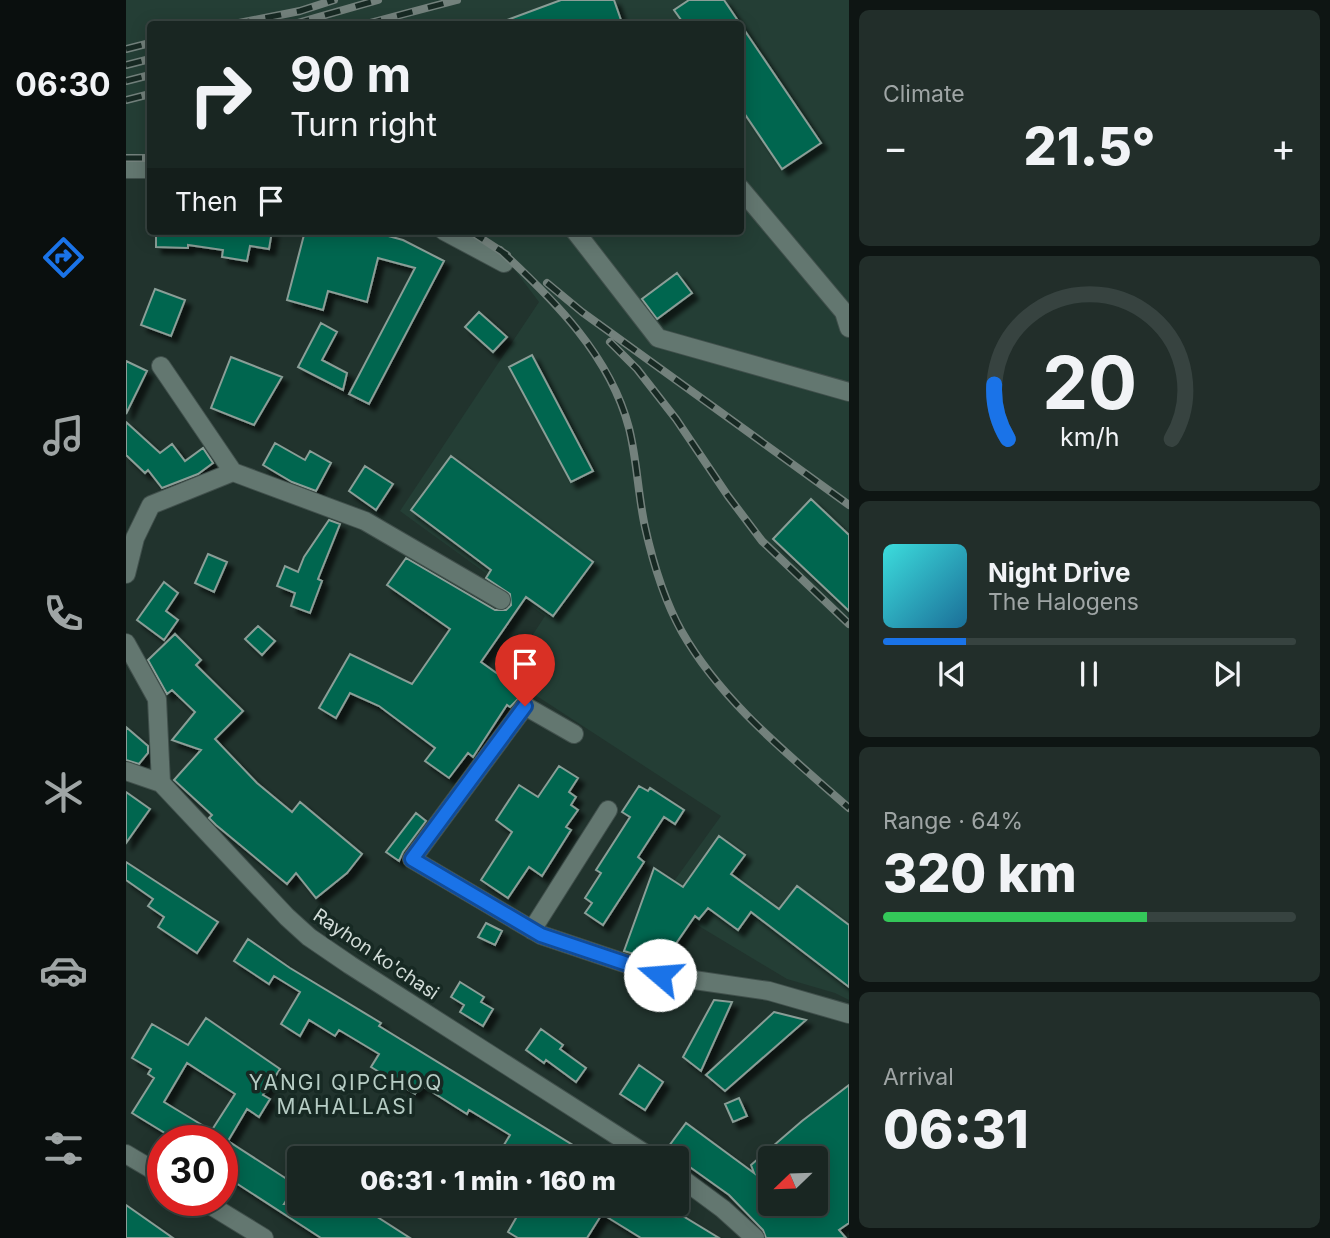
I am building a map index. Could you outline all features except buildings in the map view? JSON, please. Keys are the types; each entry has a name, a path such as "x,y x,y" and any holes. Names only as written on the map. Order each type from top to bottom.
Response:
{"street":[{"path":"126,169 147,169"},
{"path":"744,193 844,312 849,328"},
{"path":"452,235 504,263"},
{"path":"578,235 657,338 849,392"},
{"path":"160,366 233,472 365,521 501,600"},
{"path":"126,574 135,538 150,505 233,472"},
{"path":"126,643 157,699 162,783 126,771"},
{"path":"574,734 525,706 412,859 541,935 660,975 769,991 849,1014"},
{"name":"Rayhon ko'chasi","path":"162,783 256,886 309,937 633,1146"},
{"path":"532,930 608,810"},
{"path":"126,1154 147,1166"},
{"path":"689,1184 723,1209 755,1238"},
{"path":"228,1216 264,1238"}],"shaded area":[{"path":"126,0 849,0 849,1000 835,993 787,979 659,902 721,816 506,676 545,616 400,511 539,302 496,245 473,235 744,235 744,21 147,21 147,160 126,159"}],"railway":[{"path":"249,21 300,11 334,0"},
{"path":"304,21 378,0"},
{"path":"377,21 457,0"},
{"path":"126,49 147,44"},
{"path":"126,65 147,60"},
{"path":"126,81 147,76"},
{"path":"126,100 147,95"},
{"path":"126,158 147,158"},
{"path":"476,235 507,255"},
{"path":"500,250 540,288 577,330 608,376 620,401 629,428 643,515 655,568 682,632 717,682 737,704 780,747 849,808"},
{"path":"547,283 582,312 849,505"},
{"path":"610,342 637,369 676,419 762,541 849,624"}],"district":[{"name":"YANGI QIPCHOQ MAHALLASI","path":"346,1094"}],"route":[{"path":"525,706 412,859 541,935 660,975"}]}
